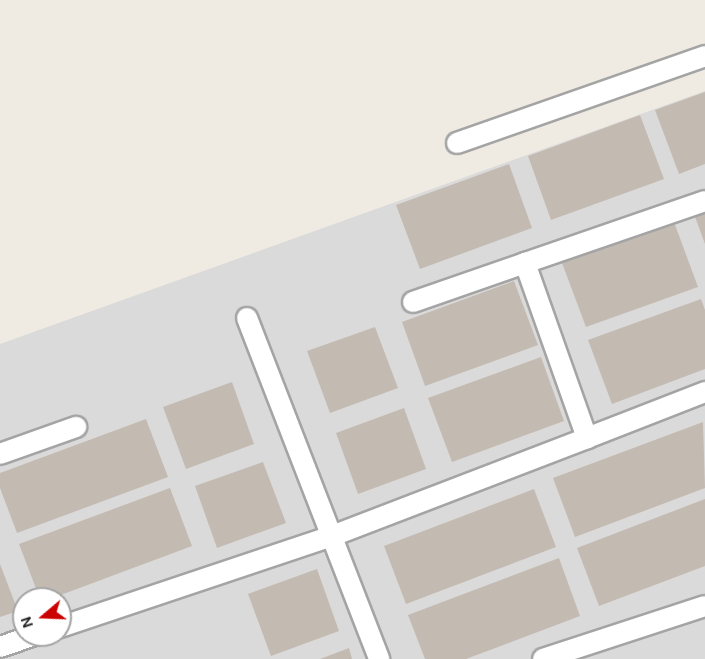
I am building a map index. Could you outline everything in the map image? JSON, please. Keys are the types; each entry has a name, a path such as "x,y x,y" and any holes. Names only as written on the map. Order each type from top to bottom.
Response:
{"street":[{"path":"457,143 705,56"},
{"path":"412,302 705,201"},
{"path":"525,263 587,438"},
{"path":"247,318 379,659"},
{"path":"72,623 332,536 705,392"},
{"path":"0,454 76,427"},
{"path":"543,659 705,606"}],"shaded area":[{"path":"705,91 705,659 0,659 0,344"}],"building":[{"path":"705,92 705,164 679,174 655,110"},
{"path":"640,115 664,179 551,220 528,156"},
{"path":"509,164 532,228 420,269 396,205"},
{"path":"705,210 705,244 694,214"},
{"path":"674,222 698,287 586,327 562,263"},
{"path":"514,281 538,345 425,386 402,322"},
{"path":"701,299 705,310 705,369 612,404 588,340"},
{"path":"375,327 398,388 330,413 307,351"},
{"path":"541,357 564,421 452,462 428,398"},
{"path":"232,382 254,444 186,469 163,407"},
{"path":"404,408 426,469 358,494 336,433"},
{"path":"146,419 168,477 17,533 0,488 0,473"},
{"path":"703,422 705,488 575,537 553,478"},
{"path":"263,462 286,523 217,548 195,486"},
{"path":"170,488 192,546 72,591 72,587 35,587 19,544"},
{"path":"534,489 556,547 406,604 384,546"},
{"path":"705,499 705,566 599,606 577,548"},
{"path":"559,558 580,616 466,659 425,659 408,615"},
{"path":"0,564 12,595 12,613 0,617"},
{"path":"317,569 339,631 271,656 248,594"},
{"path":"349,648 352,659 320,659"}]}
